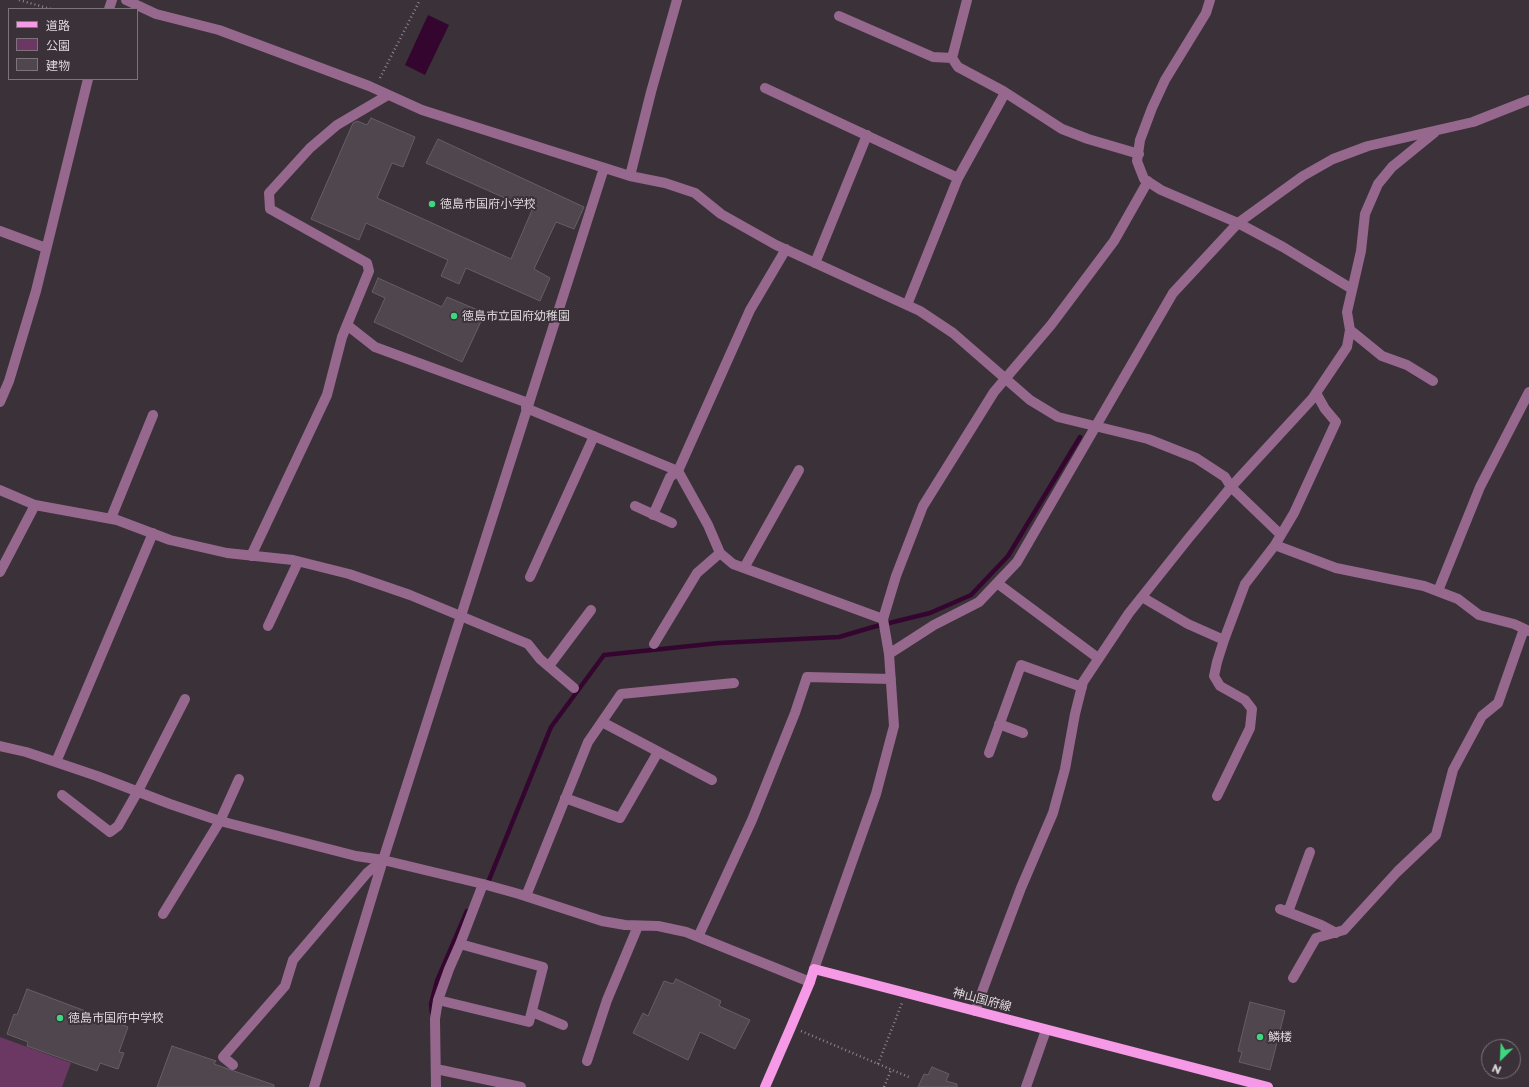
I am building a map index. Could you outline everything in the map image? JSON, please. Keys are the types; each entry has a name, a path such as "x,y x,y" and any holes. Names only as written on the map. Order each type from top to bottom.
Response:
{"main road":[{"path":"765,1087 810,982 814,969"},
{"name":"神山国府線","path":"814,969 1268,1087"}],"street":[{"path":"126,0 156,14 219,30 373,88 422,110 630,176 665,182 695,193 721,214 786,249 920,311 953,333 1030,400 1058,417 1096,425 1148,439 1196,458 1225,477 1231,487 1281,535"},
{"path":"630,176 651,92 677,0"},
{"path":"967,0 952,58 958,67 1005,93 1062,129 1088,139 1139,154"},
{"path":"1210,0 1206,12 1165,80 1152,108 1140,140 1137,161 1144,179 1161,190 1238,223 1283,247 1352,289"},
{"path":"839,16 933,57 952,58"},
{"path":"0,402 9,381 36,291 88,80"},
{"path":"765,88 958,178"},
{"path":"907,305 958,178 1005,93"},
{"path":"250,556 327,395 342,337 369,271 367,263 270,209 269,193 310,148 337,124 388,95"},
{"path":"889,654 934,625 978,602 1017,562 1173,293 1238,223 1303,176 1333,159 1368,146 1474,122 1529,100"},
{"path":"975,1011 1018,895 1053,813 1065,769 1075,714 1083,682 1129,613 1231,487 1316,393 1347,347 1350,330 1347,312 1361,251 1365,214 1378,184 1392,167 1437,131"},
{"path":"815,263 866,135"},
{"path":"314,1087 383,860 604,168"},
{"path":"814,969 876,794 894,726 889,654 884,622 896,576 924,506 994,392 1051,325 1114,242 1148,181"},
{"path":"0,231 46,248"},
{"path":"653,514 670,477 678,471 750,310 786,249"},
{"path":"347,325 375,347 527,406 678,471 708,525 720,553 733,564 884,622"},
{"path":"1350,330 1382,356 1407,365 1433,381"},
{"path":"1438,591 1480,487 1529,392"},
{"path":"1217,796 1250,728 1252,709 1245,700 1220,686 1214,676 1217,662 1245,584 1275,545 1294,513 1336,422 1325,409 1316,393"},
{"path":"111,518 153,415"},
{"path":"530,577 594,436"},
{"path":"744,568 799,470"},
{"path":"0,490 35,506 111,518 170,540 227,553 298,562 349,574 410,595 528,644 540,659 574,688"},
{"path":"0,572 35,506"},
{"path":"635,506 672,523"},
{"path":"56,762 153,533"},
{"path":"1275,545 1336,568 1424,586 1458,599 1480,615 1514,624 1526,630 1498,703 1482,716 1453,770 1436,835 1397,872 1344,930 1316,938 1293,978"},
{"path":"654,644 697,573 720,553"},
{"path":"268,626 298,562"},
{"path":"997,582 1098,658"},
{"path":"1142,597 1188,624 1224,640"},
{"path":"549,666 591,610"},
{"path":"989,753 1021,666 1082,686"},
{"path":"698,937 752,820 795,713 807,677 891,679"},
{"path":"526,896 588,742 621,694 734,684"},
{"path":"62,795 110,832 118,826 138,791 185,699"},
{"path":"602,722 712,780"},
{"path":"999,724 1023,733"},
{"path":"0,746 26,752 56,762 220,821 356,856 383,860 483,884 526,896 602,921 625,925 658,926 686,932 810,982"},
{"path":"565,798 620,818 658,752"},
{"path":"164,914 220,821 239,778"},
{"path":"1310,852 1284,910 1336,932"},
{"path":"233,1065 223,1057 285,986 293,960 366,873 383,860"},
{"path":"436,1087 435,1019 438,1000 483,884"},
{"path":"587,1060 607,1000 638,926"},
{"path":"438,1000 529,1022 543,967 460,944"},
{"path":"532,1012 563,1025"},
{"path":"1026,1087 1046,1030"},
{"path":"436,1069 521,1087"}],"path":[{"path":"19,0 47,8"},
{"path":"373,88 383,74 420,0"},
{"path":"878,1064 906,993"},
{"path":"791,1027 911,1078"},
{"path":"884,1087 891,1070"}],"green space":[{"path":"0,1037 71,1063 62,1087 0,1087"}],"shaded area":[{"path":"428,15 449,25 425,75 405,65"}],"building":[{"path":"371,118 415,137 403,167 392,163 377,198 511,259 532,210 426,163 438,139 584,207 574,229 556,222 534,269 550,278 540,301 466,268 459,284 441,276 448,260 366,223 359,240 311,219 353,123 357,121 367,125"},
{"path":"378,278 442,307 447,297 485,313 462,362 374,322 385,298 372,292"},
{"path":"676,979 721,1001 719,1006 750,1020 735,1049 700,1032 688,1060 633,1033 643,1013 648,1016 664,981 673,984"},
{"path":"27,989 128,1027 119,1052 124,1053 118,1069 100,1063 97,1071 27,1046 28,1042 7,1034 14,1014 17,1015"},
{"name":"鱗楼","path":"1250,1002 1285,1011 1270,1070 1239,1062 1242,1052 1238,1051"},
{"path":"172,1046 216,1061 214,1064 274,1085 274,1087 157,1087"},
{"path":"932,1067 949,1074 946,1081 957,1084 957,1087 918,1087 924,1074 928,1075"}],"waterway":[{"path":"489,880 551,727 604,655 719,643 839,637 930,613 971,595 1008,556 1080,437"},
{"path":"432,1013 431,1004 437,981 467,911"}],"place":[{"name":"徳島市国府小学校","path":"432,204"},
{"name":"徳島市立国府幼稚園","path":"454,316"},
{"name":"徳島市国府中学校","path":"60,1018"},
{"name":"鱗楼","path":"1260,1037"}]}
